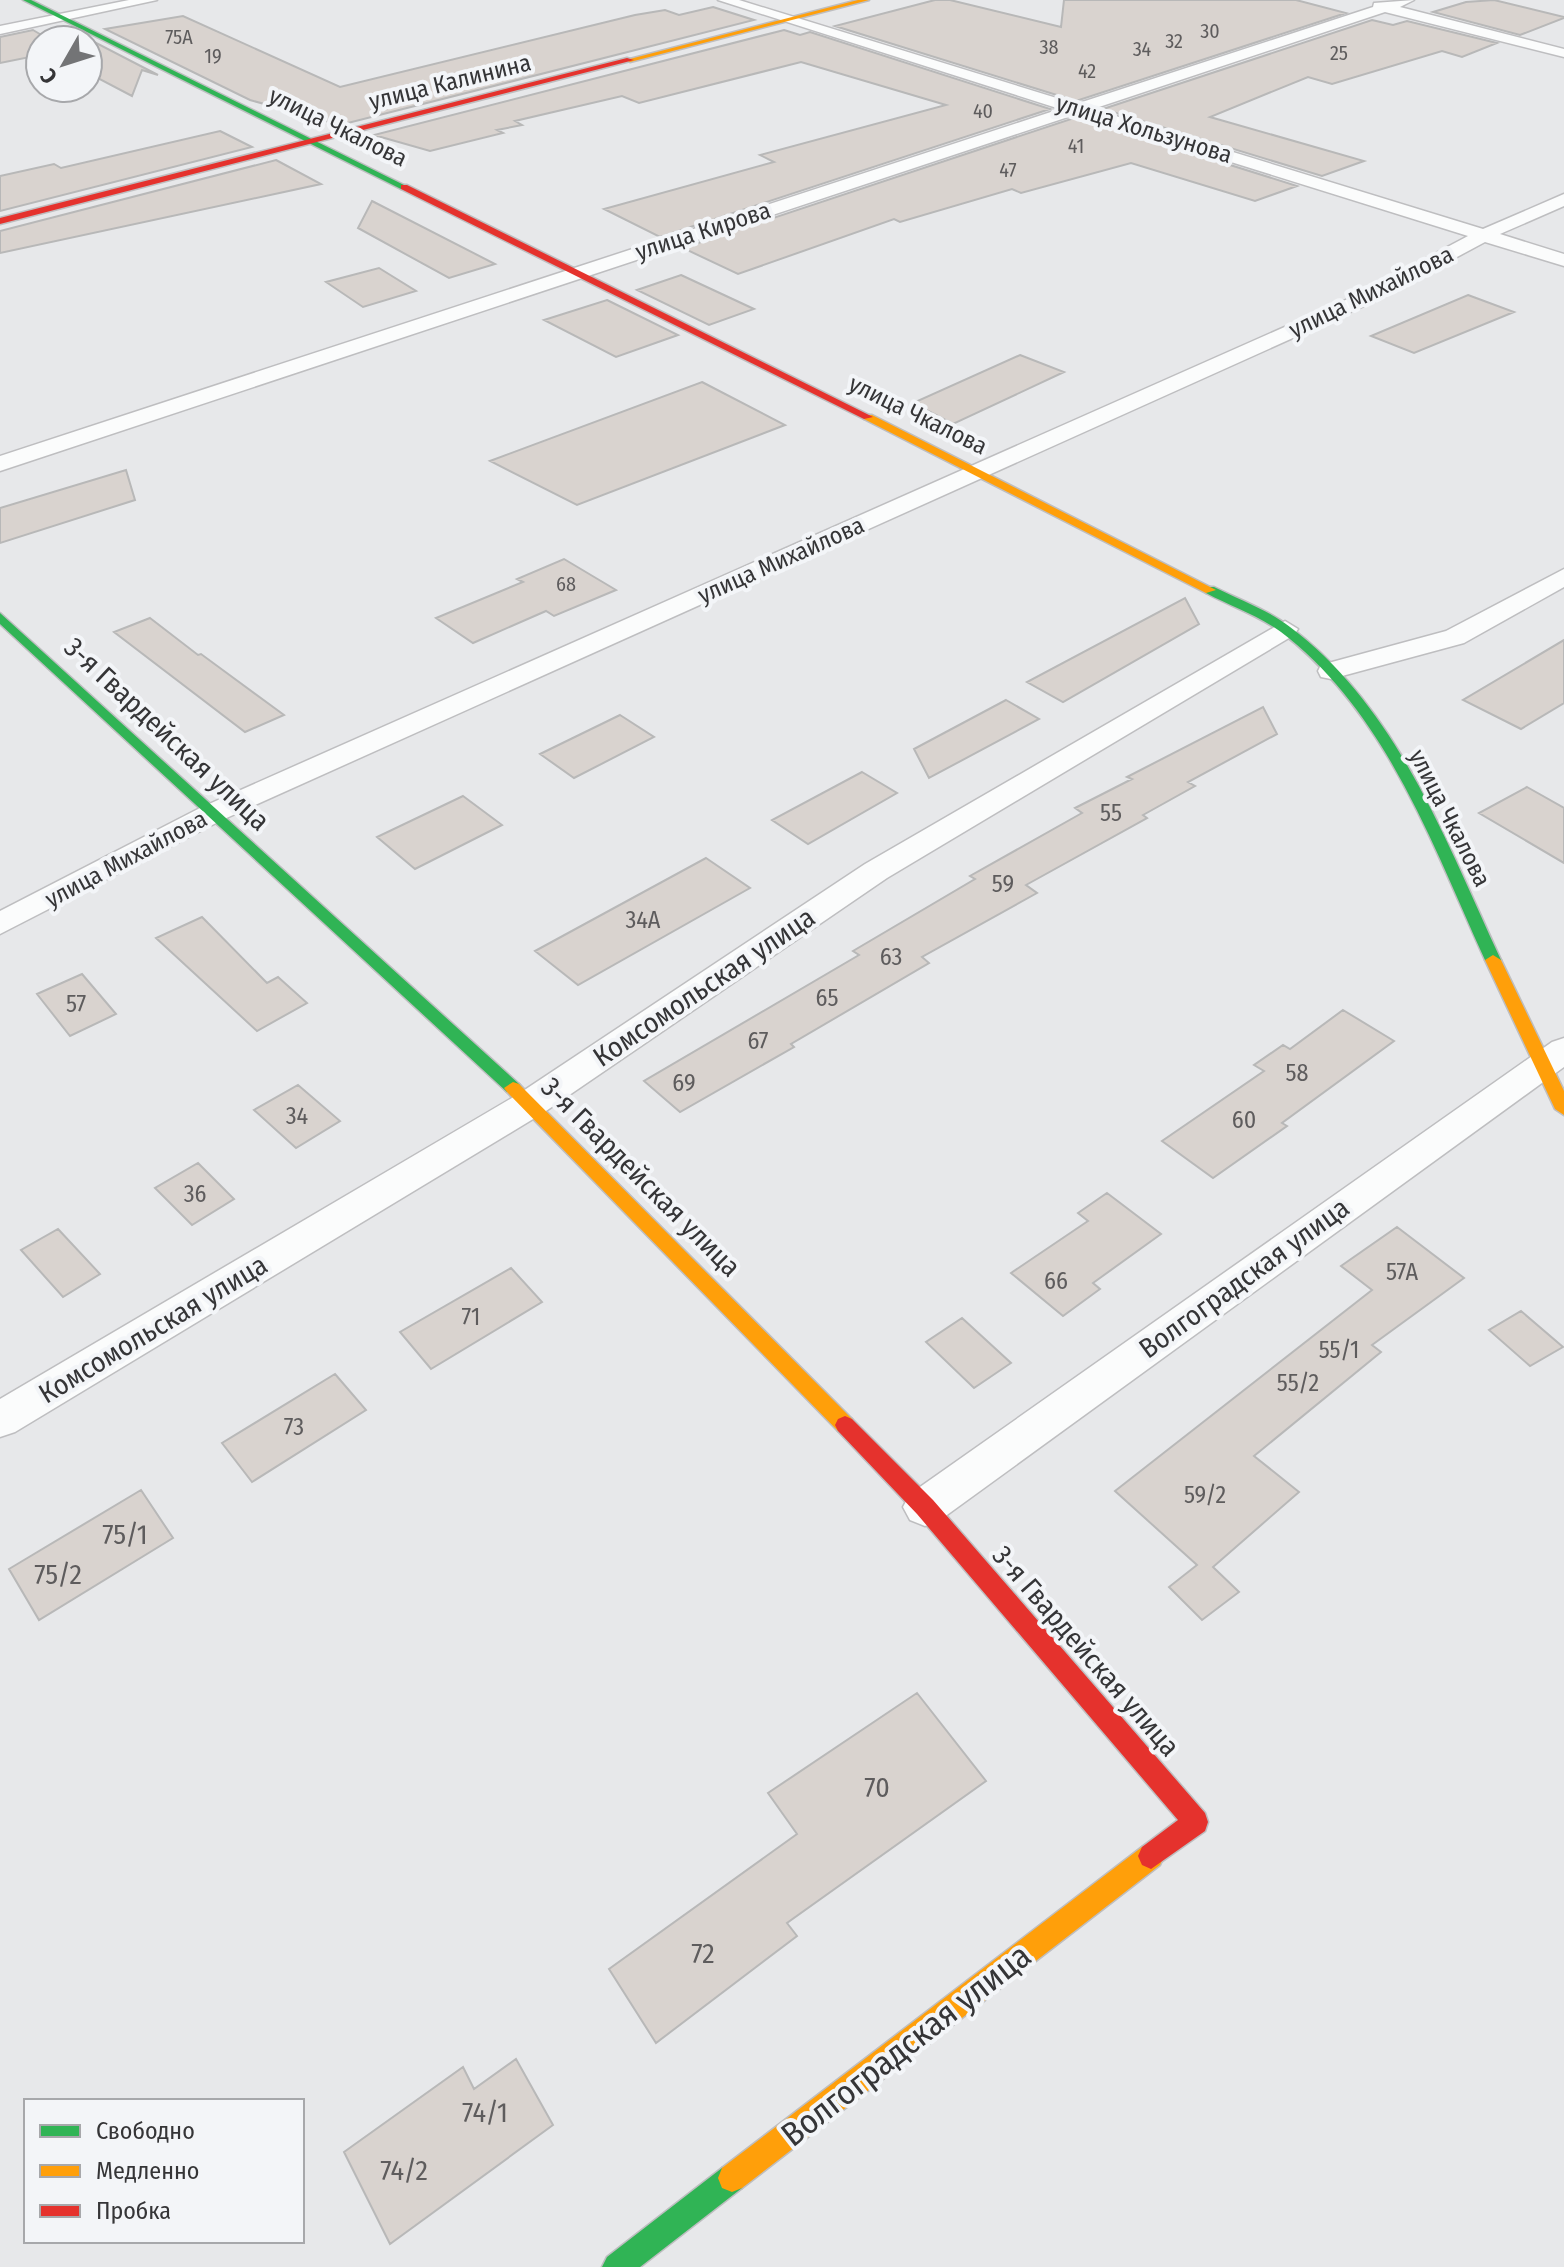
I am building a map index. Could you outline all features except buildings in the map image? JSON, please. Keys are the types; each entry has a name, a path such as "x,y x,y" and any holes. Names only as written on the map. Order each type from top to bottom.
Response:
{"street":[{"name":"улица Чкалова","path":"26,0 980,472 1285,629 1331,671 1367,714 1408,782 1553,1057 1564,1109"},
{"path":"0,30 150,0"},
{"name":"улица Хользунова","path":"725,0 1564,260"},
{"name":"улица Калинина","path":"0,221 866,0"},
{"path":"1353,0 1564,53"},
{"name":"улица Кирова","path":"0,464 1407,0"},
{"name":"улица Михайлова","path":"0,924 211,814 1366,298 1484,235 1564,199"},
{"path":"1331,671 1455,637 1564,577"},
{"name":"3-я Гвардейская улица","path":"0,617 530,1104 925,1507 1196,1822"},
{"name":"Комсомольская улица","path":"0,1420 530,1104 876,871 1285,629"},
{"name":"Волгоградская улица","path":"925,1507 1553,1057"},
{"name":"Волгоградская улица","path":"617,2267 1196,1822"}],"traffic: fast":[{"path":"26,0 404,187"},
{"path":"1210,590 1286,630 1323,662 1355,698 1409,782 1493,960"},
{"path":"0,617 513,1088"},
{"path":"617,2267 732,2178"}],"traffic: slow":[{"path":"630,60 866,0"},
{"path":"868,417 1210,590"},
{"path":"1493,960 1564,1109"},
{"path":"513,1088 845,1425"},
{"path":"732,2178 1151,1856"}],"traffic: jam":[{"path":"0,221 630,60"},
{"path":"404,187 868,417"},
{"path":"845,1425 925,1507 1196,1822 1151,1856"}]}
